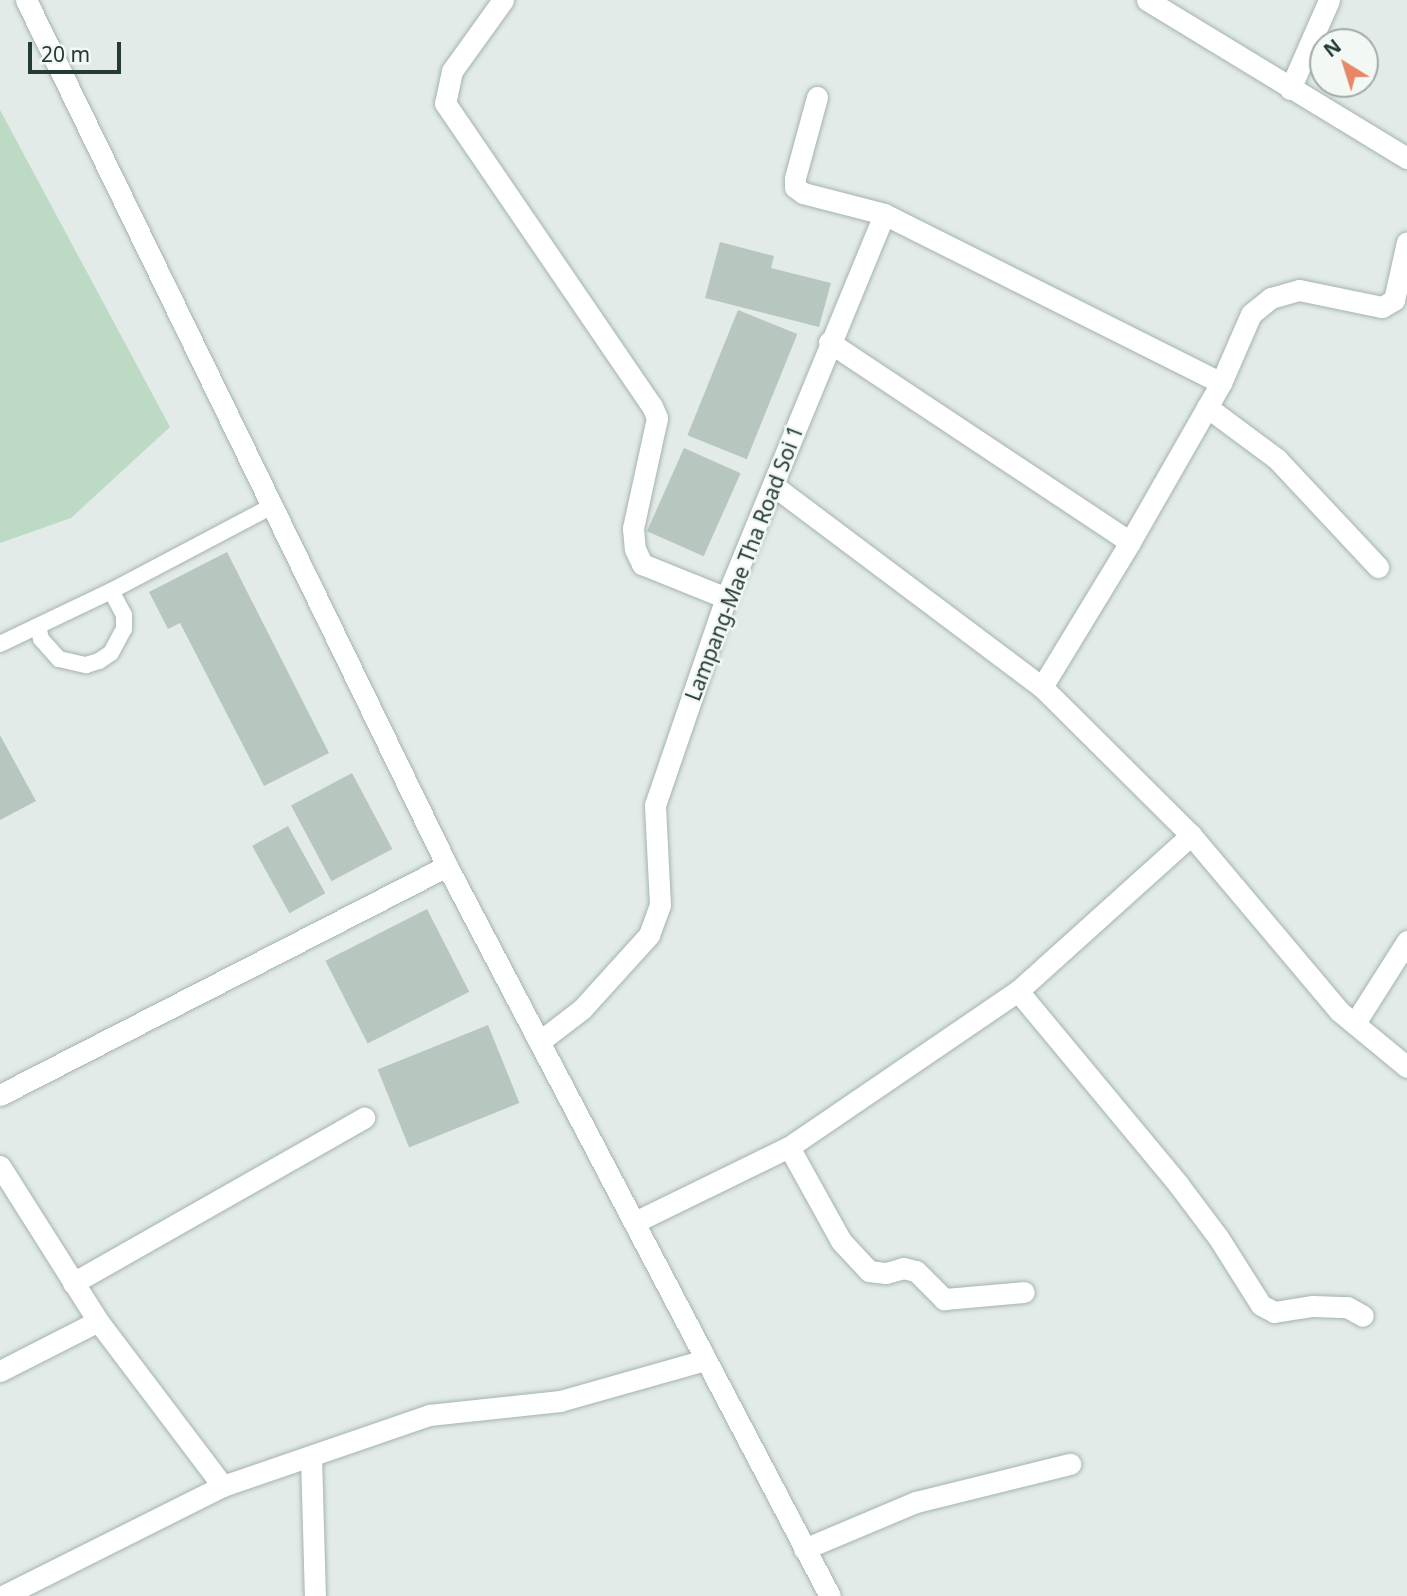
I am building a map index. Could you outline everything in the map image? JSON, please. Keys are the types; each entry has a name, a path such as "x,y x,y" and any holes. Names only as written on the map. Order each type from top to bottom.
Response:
{"street":[{"path":"26,0 447,866 830,1596"},
{"path":"503,0 452,71 445,103 652,406 657,418 633,528 635,549 642,564 726,598"},
{"path":"1147,0 1407,158"},
{"path":"1290,89 1329,0"},
{"path":"817,97 795,178 795,187 803,193 884,214 1221,383"},
{"name":"Lampang-Mae Tha Road Soi 1","path":"539,1041 582,1009 649,935 660,905 655,805 726,598 774,486 829,342 884,214"},
{"path":"1042,687 1130,542 1221,383 1251,314 1271,298 1299,289 1382,307 1394,300 1407,242"},
{"path":"829,342 1130,542"},
{"path":"1207,407 1277,459 1378,567"},
{"path":"774,486 1042,687 1191,835 1339,1011 1407,1067"},
{"path":"635,1222 789,1147 1018,990 1191,835"},
{"path":"0,1095 447,866"},
{"path":"1355,1023 1407,940"},
{"path":"1018,990 1178,1184 1218,1237 1261,1305 1274,1312 1313,1306 1347,1307 1363,1316"},
{"path":"73,1283 365,1118"},
{"path":"789,1147 841,1241 869,1271 886,1273 903,1268 916,1271 944,1299 1024,1292"},
{"path":"0,1166 98,1321 223,1486"},
{"path":"0,1371 98,1321"},
{"path":"3,1596 223,1486 429,1415 560,1401 705,1360"},
{"path":"311,1456 315,1596"},
{"path":"804,1549 916,1502 1070,1464"}],"lane":[{"path":"0,644 111,591 272,506"},
{"path":"38,626 41,639 59,659 86,665 99,661 111,653 124,629 124,615 111,591"}],"green space":[{"path":"0,110 170,427 71,518 0,543"}],"building":[{"path":"720,242 774,256 771,268 831,283 819,327 705,298"},
{"path":"738,310 797,334 747,459 687,435"},
{"path":"684,448 741,473 704,556 647,531"},
{"path":"227,552 329,753 264,786 180,623 168,629 149,592"},
{"path":"0,735 36,801 0,820"},
{"path":"352,773 392,849 331,881 291,805"},
{"path":"288,826 325,893 289,913 252,846"},
{"path":"427,909 469,992 368,1044 325,961"},
{"path":"488,1025 519,1103 409,1147 378,1070"}]}
